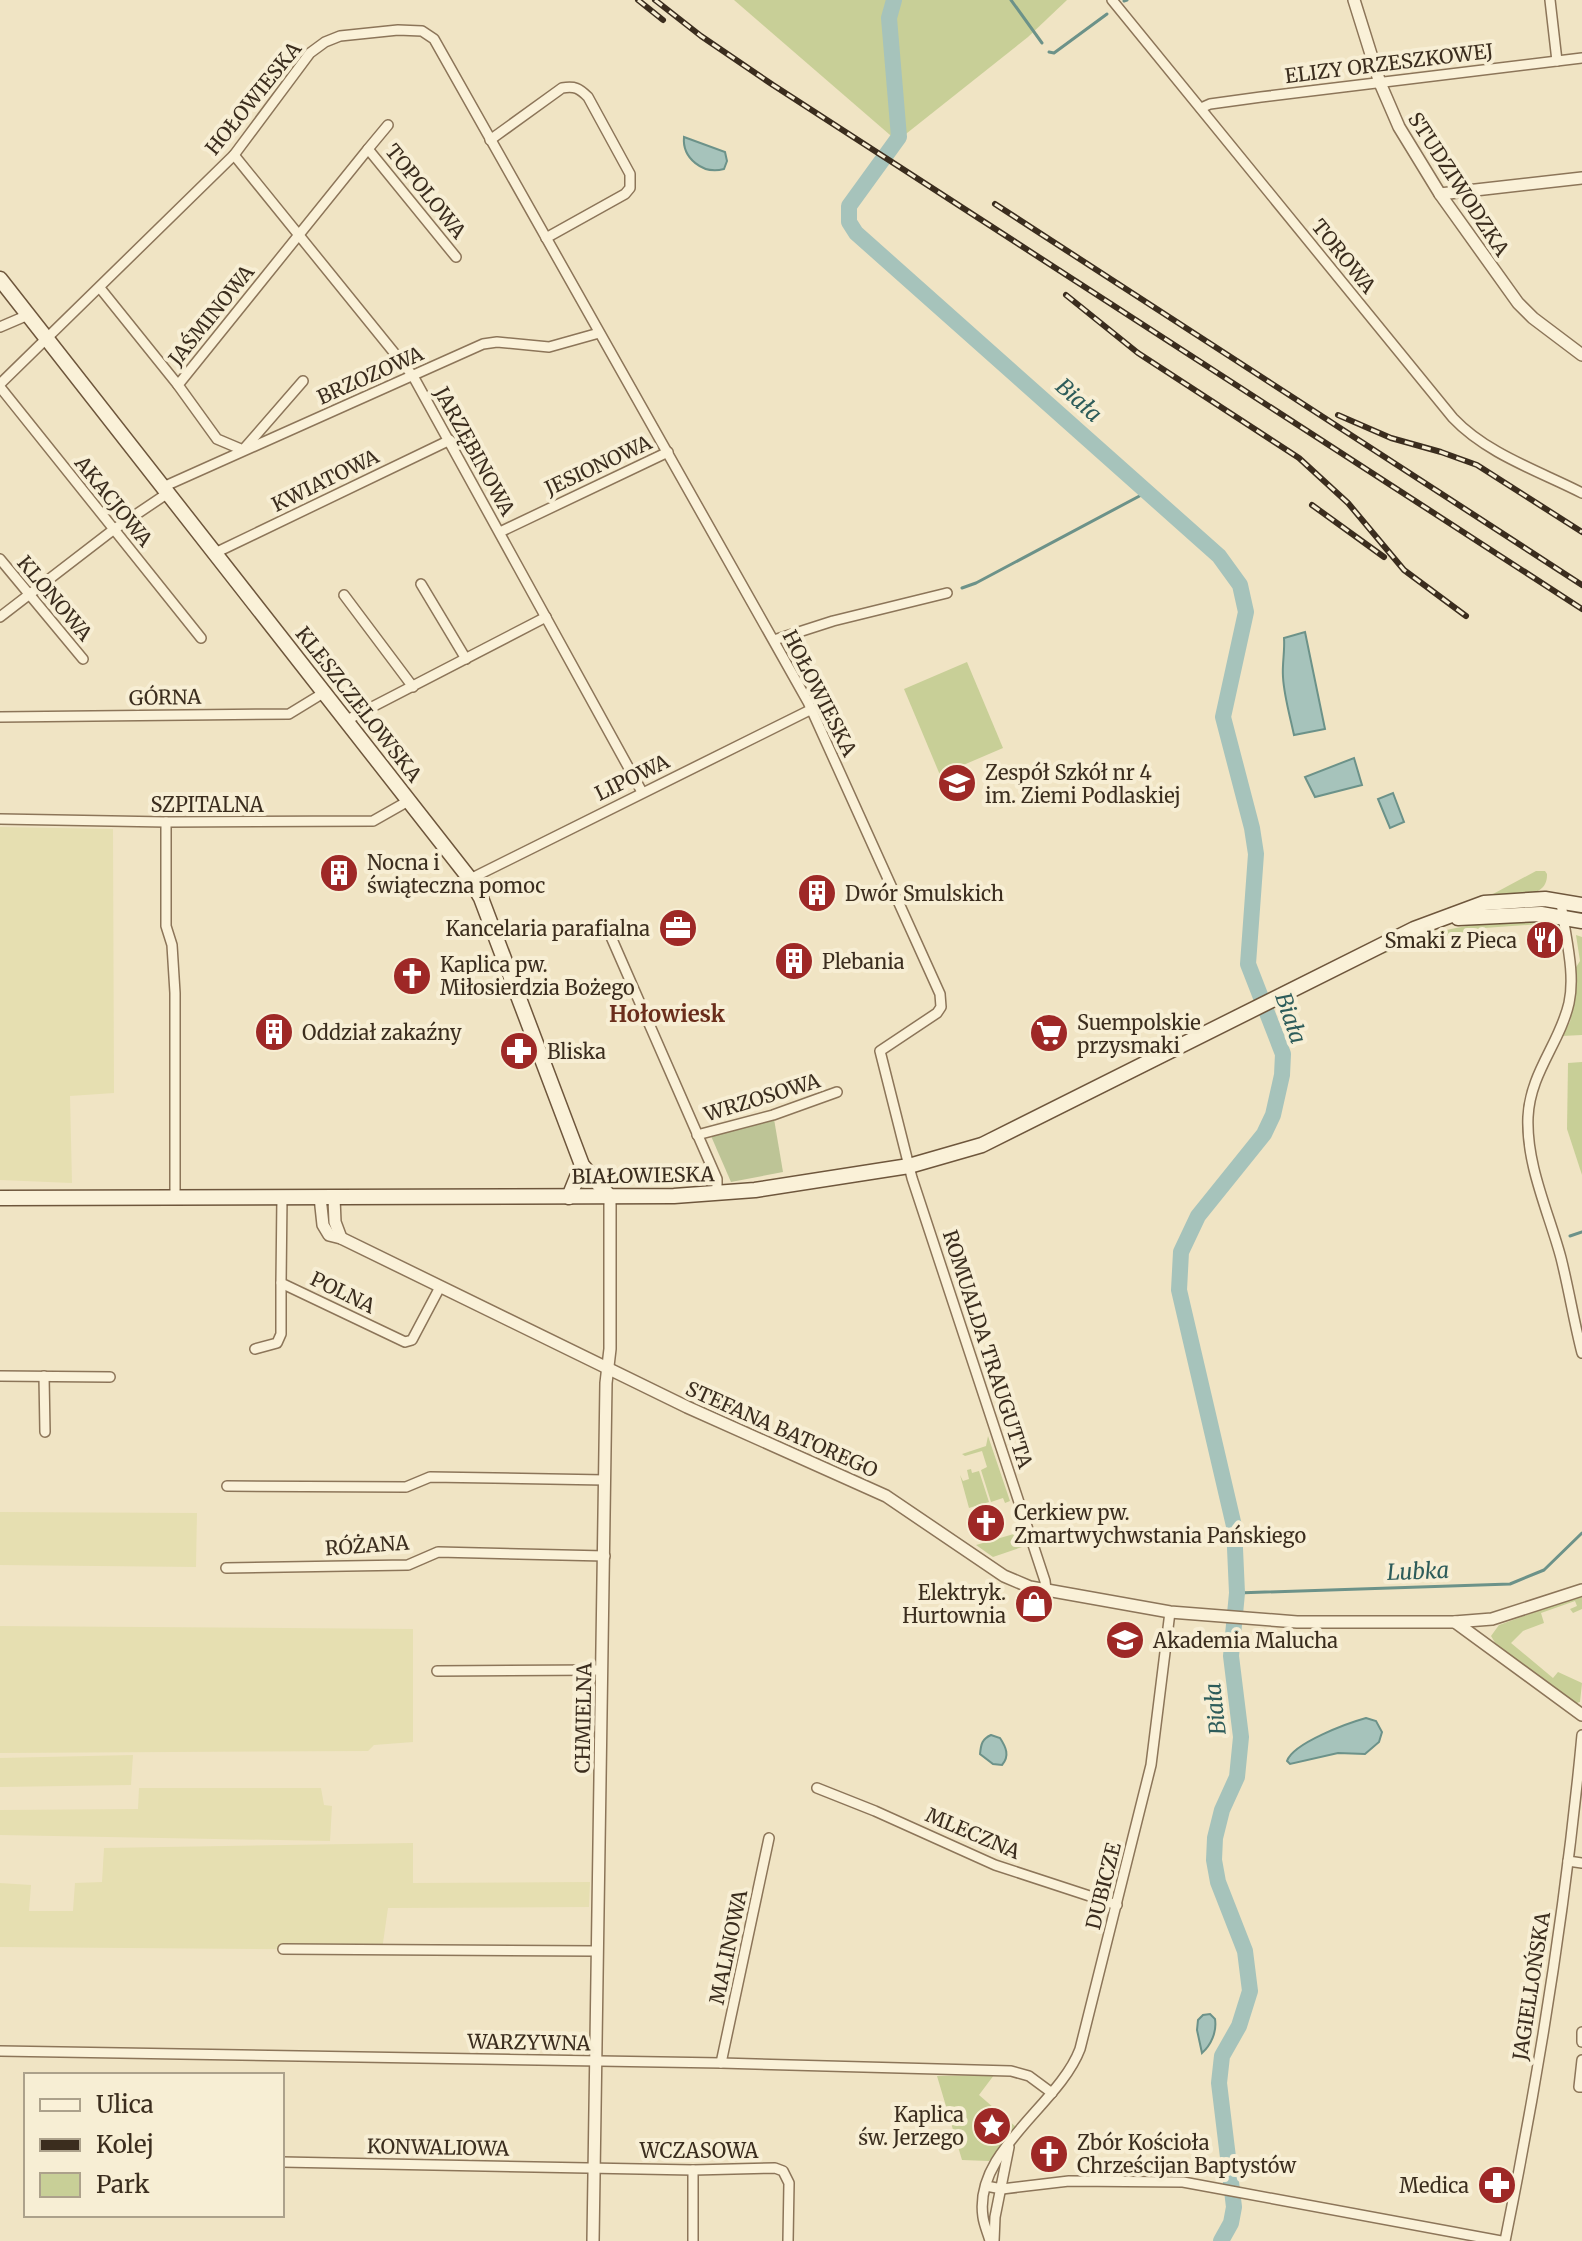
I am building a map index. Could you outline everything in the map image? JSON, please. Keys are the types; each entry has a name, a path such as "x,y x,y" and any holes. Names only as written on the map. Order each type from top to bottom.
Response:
{"main road":[{"name":"KLESZCZELOWSKA","path":"0,279 470,879 481,898 582,1165 610,1197"},
{"path":"1442,919 1484,903 1514,899 1582,905"},
{"path":"1442,919 1514,914 1582,921"},
{"name":"BIAŁOWIESKA","path":"0,1198 610,1197 717,1194 909,1166 982,1145 1372,949 1442,919"},
{"path":"569,1197 582,1165"}],"street":[{"name":"TOROWA","path":"1112,0 1467,433 1582,493"},
{"name":"STUDZIWODZKA","path":"1354,0 1380,83 1399,127 1440,194 1518,303 1582,355"},
{"path":"1550,0 1557,61"},
{"name":"HOŁOWIESKA","path":"45,337 100,288 234,155 310,53 340,36 398,30 422,31 434,39 812,709 942,1001 937,1013 880,1051 909,1166"},
{"name":"ELIZY ORZESZKOWEJ","path":"1201,108 1210,104 1582,58"},
{"path":"490,140 562,88 573,86 588,97 630,174 630,188 625,194 546,238"},
{"name":"TOPOLOWA","path":"300,235 388,125"},
{"name":"TOPOLOWA","path":"368,149 456,257"},
{"name":"JARZĘBINOWA","path":"234,155 413,376 642,792"},
{"path":"1440,194 1582,178"},
{"name":"JAŚMINOWA","path":"243,450 217,439 178,385 300,235"},
{"path":"100,288 178,385"},
{"path":"0,327 28,315"},
{"name":"BRZOZOWA","path":"0,617 165,490 243,450 483,344 497,342 549,347 599,333"},
{"path":"0,386 45,337"},
{"path":"243,450 303,381"},
{"name":"AKACJOWA","path":"0,386 201,638"},
{"name":"KWIATOWA","path":"215,553 450,440"},
{"name":"JESIONOWA","path":"500,532 668,452"},
{"name":"KLONOWA","path":"0,559 83,659"},
{"path":"421,584 466,659"},
{"path":"774,640 833,621 947,593"},
{"path":"344,595 413,687"},
{"path":"347,720 546,617"},
{"name":"GÓRNA","path":"0,717 289,714 325,692"},
{"name":"LIPOWA","path":"470,879 812,709"},
{"name":"SZPITALNA","path":"0,819 373,821 410,800"},
{"path":"166,822 166,926 172,945 175,993 175,1197"},
{"path":"1561,901 1569,967 1569,1003 1533,1086 1527,1132 1582,1353"},
{"name":"WRZOSOWA","path":"608,930 717,1179 717,1194"},
{"name":"WRZOSOWA","path":"697,1135 773,1115 837,1092"},
{"name":"ROMUALDA TRAUGUTTA","path":"909,1166 1046,1590"},
{"name":"POLNA","path":"282,1197 281,1283 405,1342 412,1340 440,1287"},
{"name":"CHMIELNA","path":"593,2241 610,1197"},
{"name":"STEFANA BATOREGO","path":"327,1198 341,1238 701,1413 886,1496 923,1518 1004,1576 1024,1585 1170,1612 1260,1620 1454,1622"},
{"path":"255,1349 277,1343 281,1334 281,1283"},
{"path":"0,1376 110,1377"},
{"path":"44,1376 45,1432"},
{"path":"227,1486 406,1487 430,1477 605,1480"},
{"name":"RÓŻANA","path":"226,1568 408,1565 438,1552 605,1556"},
{"path":"1454,1622 1492,1619 1582,1590"},
{"name":"DUBICZE","path":"992,2241 983,2219 982,2203 994,2163 1065,2078 1080,2049 1151,1765 1170,1612"},
{"path":"1485,1643 1492,1619"},
{"path":"1454,1622 1582,1715"},
{"path":"437,1671 602,1670"},
{"name":"JAGIELLOŃSKA","path":"1503,2241 1543,2034 1568,1861 1582,1735"},
{"name":"MLECZNA","path":"817,1788 995,1865 1117,1905"},
{"name":"MALINOWA","path":"721,2063 769,1838"},
{"path":"1568,1861 1582,1863"},
{"path":"283,1949 596,1951"},
{"path":"1582,2032 1582,2042"},
{"name":"WARZYWNA","path":"0,2051 1011,2071 1029,2076 1052,2093"},
{"path":"1582,2060 1579,2087 1582,2087"},
{"name":"DUBICZE","path":"992,2241 1009,2144"},
{"name":"KONWALIOWA","path":"284,2162 592,2168"},
{"name":"WCZASOWA","path":"592,2168 775,2168 783,2171 789,2183 788,2241"},
{"path":"693,2170 693,2241"},
{"path":"986,2186 1002,2189 1083,2181 1183,2182 1503,2241"}],"shaded area":[{"path":"0,827 113,829 114,1093 70,1096 72,1183 0,1180"},
{"path":"0,1512 197,1513 196,1567 0,1565"},
{"path":"0,1626 413,1629 413,1742 374,1745 368,1751 0,1753"},
{"path":"133,1755 131,1785 0,1787 0,1758"},
{"path":"139,1788 321,1788 324,1805 332,1806 330,1841 0,1835 0,1810 138,1809"},
{"path":"413,1843 413,1883 590,1882 589,1907 388,1908 382,1950 0,1947 0,1883 31,1885 29,1911 73,1911 75,1883 102,1882 104,1848"}],"green space":[{"path":"734,0 1067,0 1028,37 897,141"},
{"path":"967,662 1003,748 940,775 904,689"},
{"path":"1536,871 1547,874 1546,882 1536,892 1494,896 1493,894"},
{"path":"1522,920 1556,923 1484,928 1423,941 1367,959 1442,931"},
{"path":"1576,935 1582,937 1582,1035 1562,1036 1570,1022 1574,998 1573,972 1580,961"},
{"path":"1582,1062 1582,1175 1567,1129 1568,1063"},
{"path":"774,1119 783,1172 731,1182 711,1136"},
{"path":"988,1436 1010,1501 1005,1503 1003,1498 991,1502 981,1470 987,1467 982,1451 965,1456 962,1454 986,1446"},
{"path":"971,1469 972,1473 979,1471 989,1502 969,1508 960,1475 963,1481 969,1479 967,1470"},
{"path":"1021,1532 1025,1546 993,1557 976,1545"},
{"path":"1582,1595 1582,1609 1573,1613 1570,1609 1577,1606 1575,1601 1541,1613 1544,1623 1523,1631 1511,1643 1553,1678 1558,1672 1582,1683 1580,1702 1574,1704 1497,1646 1491,1636 1499,1625"},
{"path":"994,2075 979,2095 1016,2127 989,2161 962,2160 937,2076"}],"water":[{"path":"684,137 725,152 727,161 724,169 709,169 695,163 686,152"},
{"path":"1305,632 1325,729 1294,735 1284,684 1284,638"},
{"path":"1354,758 1362,785 1315,797 1305,777"},
{"path":"1393,793 1404,822 1390,828 1378,799"},
{"path":"1366,1718 1376,1721 1382,1732 1379,1742 1365,1754 1338,1753 1290,1764 1287,1761 1299,1747 1310,1741"},
{"path":"991,1735 1000,1738 1005,1748 1006,1758 1002,1765 993,1764 980,1754 982,1742"},
{"path":"1210,2014 1215,2019 1214,2033 1202,2053 1198,2020"}],"waterway":[{"name":"Biała","path":"894,0 889,18 899,137 849,206 849,222 856,233 1219,556 1240,585 1246,612 1223,717 1256,854 1248,964 1283,1054 1282,1075 1273,1115 1264,1134 1198,1216 1181,1252 1179,1290 1234,1526 1237,1593 1231,1656 1241,1737 1237,1777 1222,1810 1215,1838 1214,1860 1218,1882 1245,1951 1250,1991 1239,2026 1222,2056 1219,2083 1234,2207 1231,2223 1221,2241"},
{"path":"1011,0 1042,43"},
{"path":"1049,52 1054,53 1107,14"},
{"path":"962,588 1147,492"},
{"path":"1570,1236 1582,1232"},
{"name":"Lubka","path":"1237,1593 1510,1584 1544,1570 1582,1533"}],"railway":[{"path":"638,0 663,20"},
{"path":"655,0 773,85 1582,609"},
{"path":"995,204 1582,585"},
{"path":"1066,295 1138,353 1299,458 1348,503 1404,570 1466,616"},
{"path":"1338,415 1391,438 1477,465 1582,532"},
{"path":"1312,505 1384,557"}],"place":[{"name":"Zespół Szkół nr 4 im. Ziemi Podlaskiej","path":"957,783"},
{"name":"Nocna i świąteczna pomoc","path":"339,873"},
{"name":"Dwór Smulskich","path":"817,893"},
{"name":"Kancelaria parafialna","path":"678,928"},
{"name":"Smaki z Pieca","path":"1545,940"},
{"name":"Plebania","path":"794,961"},
{"name":"Kaplica pw. Miłosierdzia Bożego","path":"412,976"},
{"name":"Oddział zakaźny","path":"274,1032"},
{"name":"Suempolskie przysmaki","path":"1049,1033"},
{"name":"Bliska","path":"519,1051"},
{"name":"Cerkiew pw. Zmartwychwstania Pańskiego","path":"986,1523"},
{"name":"Elektryk. Hurtownia","path":"1034,1604"},
{"name":"Akademia Malucha","path":"1125,1640"},
{"name":"Kaplica św. Jerzego","path":"992,2126"},
{"name":"Zbór Kościoła Chrześcijan Baptystów","path":"1049,2154"},
{"name":"Medica","path":"1497,2185"}],"district":[{"name":"Hołowiesk","path":"667,1014"}]}
